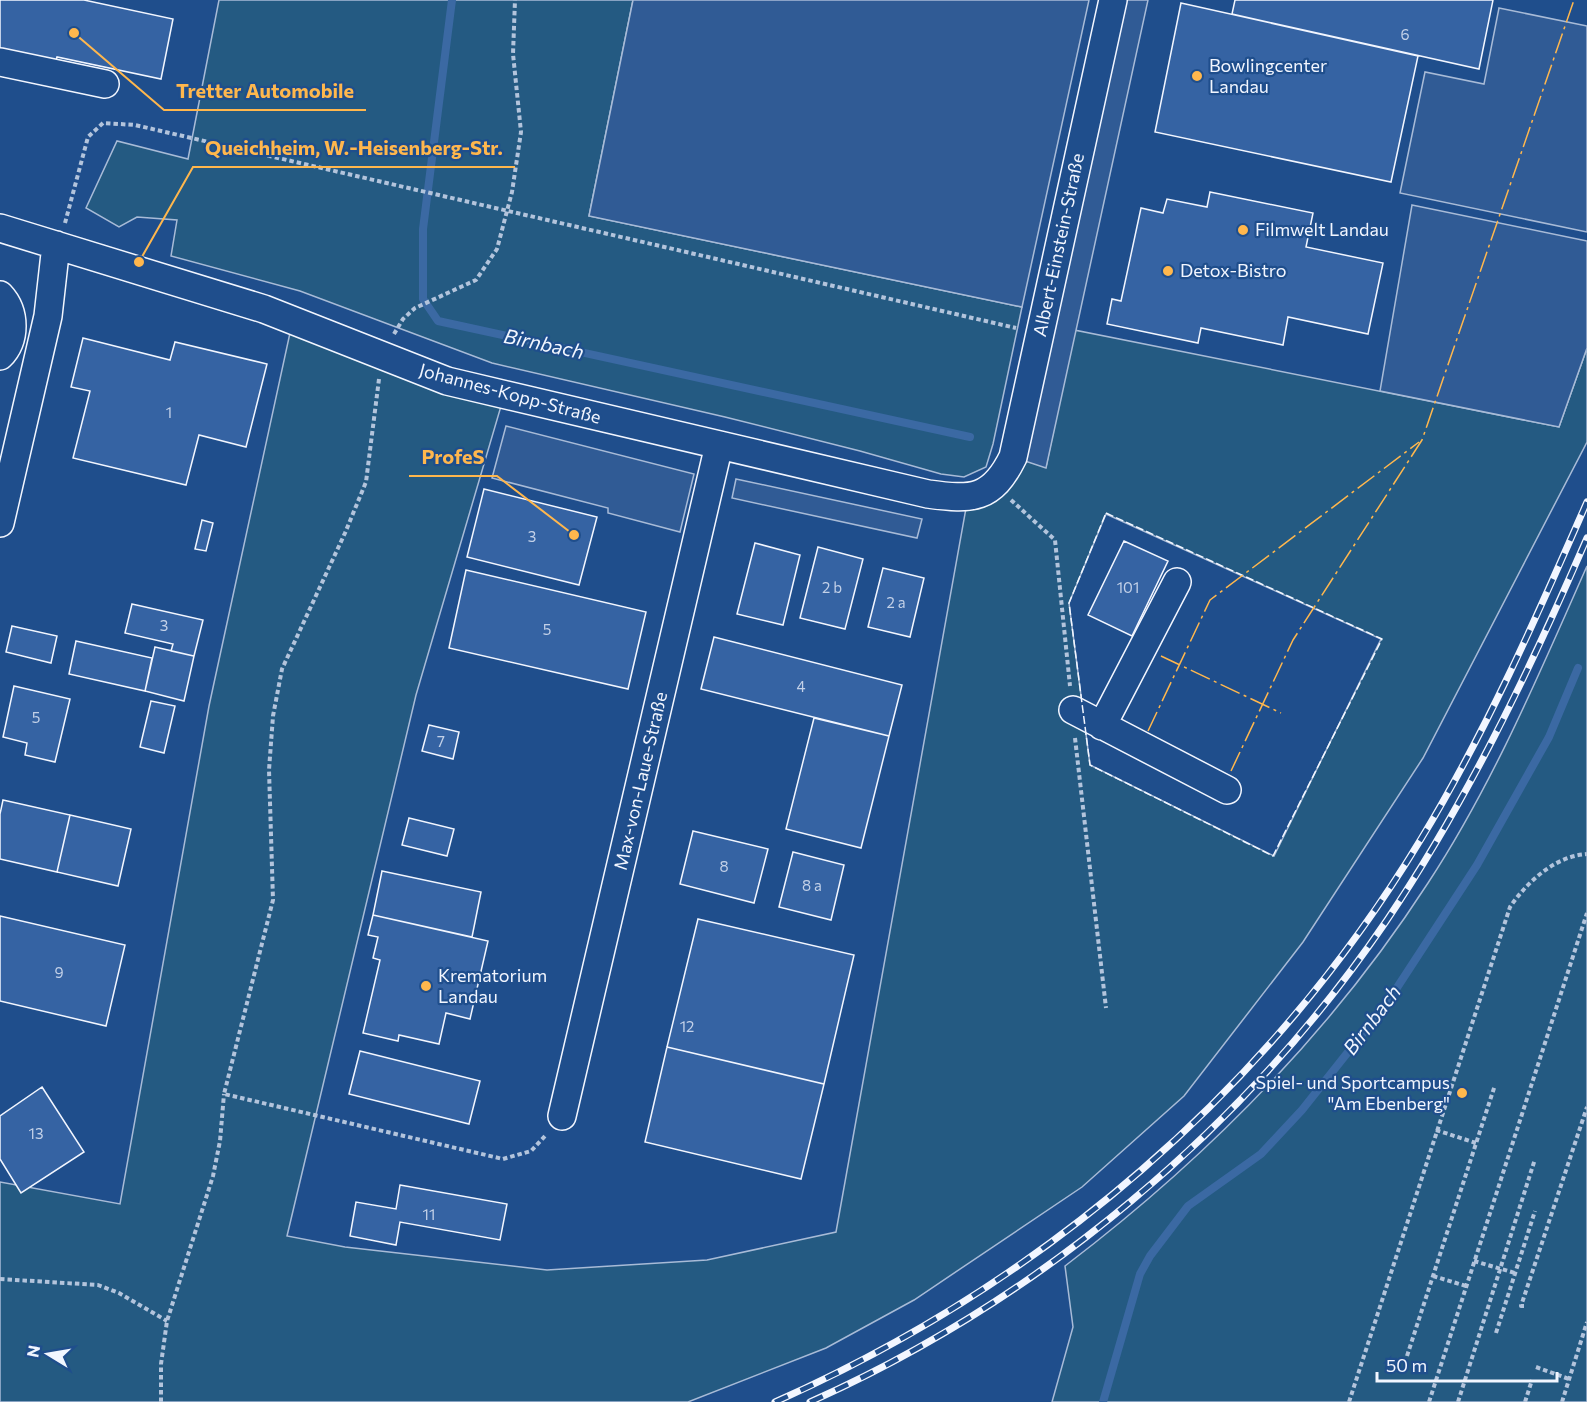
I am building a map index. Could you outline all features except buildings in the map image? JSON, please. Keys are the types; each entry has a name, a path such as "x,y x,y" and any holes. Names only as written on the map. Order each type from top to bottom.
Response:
{"street":[{"name":"Albert-Einstein-Straße","path":"995,486 1013,456 1113,0"},
{"path":"0,62 105,84"},
{"name":"Johannes-Kopp-Straße","path":"0,228 264,309 457,383 928,494 968,497 995,486"},
{"path":"0,523 48,316 56,244"},
{"path":"0,295 10,311 12,325 10,339 0,356"},
{"name":"Max-von-Laue-Straße","path":"562,1116 719,445"},
{"path":"1102,726 1177,582"},
{"path":"1072,710 1227,790"}],"path":[{"path":"161,1402 161,1364 167,1321 213,1176 220,1141 224,1094 273,900 269,770 273,716 282,669 366,482 382,356 403,319 415,308 476,280 497,249 507,210 521,132 513,54 515,0"},
{"path":"56,244 68,215 88,137 103,123 135,125 1040,334"},
{"path":"1349,1402 1510,907 1526,884 1544,870 1587,854"},
{"path":"1429,1402 1587,913"},
{"path":"1407,1356 1495,1085"},
{"path":"224,1094 502,1159 531,1151 562,1116"},
{"path":"1524,1306 1521,1306 1587,1107"},
{"path":"1436,1130 1476,1143"},
{"path":"1458,1402 1535,1159"},
{"path":"1496,1333 1535,1211"},
{"path":"1474,1261 1515,1273"},
{"path":"1433,1275 1466,1286"},
{"path":"0,1279 98,1286 119,1293 167,1321"},
{"path":"1562,1402 1587,1322"},
{"path":"1536,1367 1569,1379"},
{"path":"1525,1402 1532,1380"}],"shaded area":[{"path":"219,0 633,0 589,216 1022,307 986,467 964,477 941,474 725,417 492,363 300,291 171,256 177,220 137,217 119,227 86,208 117,141 188,159"},
{"path":"633,0 1089,0 1022,307 589,216"},
{"path":"1113,0 1148,0 1046,468 1013,457"},
{"path":"1499,8 1587,26 1587,232 1400,193 1425,72 1484,84"},
{"path":"1412,205 1587,241 1587,348 1559,427 1380,391"},
{"path":"293,319 504,396 416,695 287,1236 345,1247 547,1270 707,1260 836,1232 968,497 1013,457 1046,467 1074,330 1559,427 1587,348 1587,442 1423,758 1303,942 1184,1096 1082,1187 914,1300 826,1348 688,1402 0,1402 0,1182 120,1204 209,706","holes":["1106,514 1381,639 1274,856 1090,765 1069,603"]},
{"path":"506,426 694,474 680,532 608,513 608,508 492,478"},
{"path":"736,479 922,519 917,538 732,498"},
{"name":"Spiel- und Sportcampus \"Am Ebenberg\"","path":"1587,566 1587,1402 1052,1402 1073,1327 1065,1266 1168,1182 1217,1137 1308,1042 1390,938 1428,883 1474,807 1514,728"}],"waterway":[{"name":"Birnbach","path":"452,0 423,229 423,299 438,321 970,437"},
{"name":"Birnbach","path":"1103,1402 1140,1274 1150,1256 1188,1206 1261,1154 1302,1110 1387,1003 1477,865 1549,737 1578,668"}],"railway":[{"path":"775,1402 873,1354 968,1299 1057,1238 1141,1170 1220,1096 1294,1016 1361,930 1445,798 1510,673 1587,502"},
{"path":"810,1402 895,1361 977,1313 1056,1260 1132,1201 1203,1137 1270,1069 1331,996 1387,920 1444,829 1496,734 1587,538"}],"fence":[{"path":"1106,513 1382,639 1273,856 1090,765 1069,603 1106,513"}],"power":[{"path":"1231,771 1293,640 1422,440 1574,0"},
{"path":"1148,731 1210,600 1419,442"},
{"path":"1161,656 1281,713"}],"place":[{"name":"Tretter Automobile","path":"74,33"},
{"name":"Bowlingcenter Landau","path":"1197,76"},
{"name":"Filmwelt Landau","path":"1243,230"},
{"name":"Queichheim, W.-Heisenberg-Str.","path":"139,262"},
{"name":"Detox-Bistro","path":"1168,271"},
{"name":"ProfeS","path":"574,535"},
{"name":"Krematorium Landau","path":"426,986"},
{"name":"Spiel- und Sportcampus \"Am Ebenberg\"","path":"1462,1093"}]}
